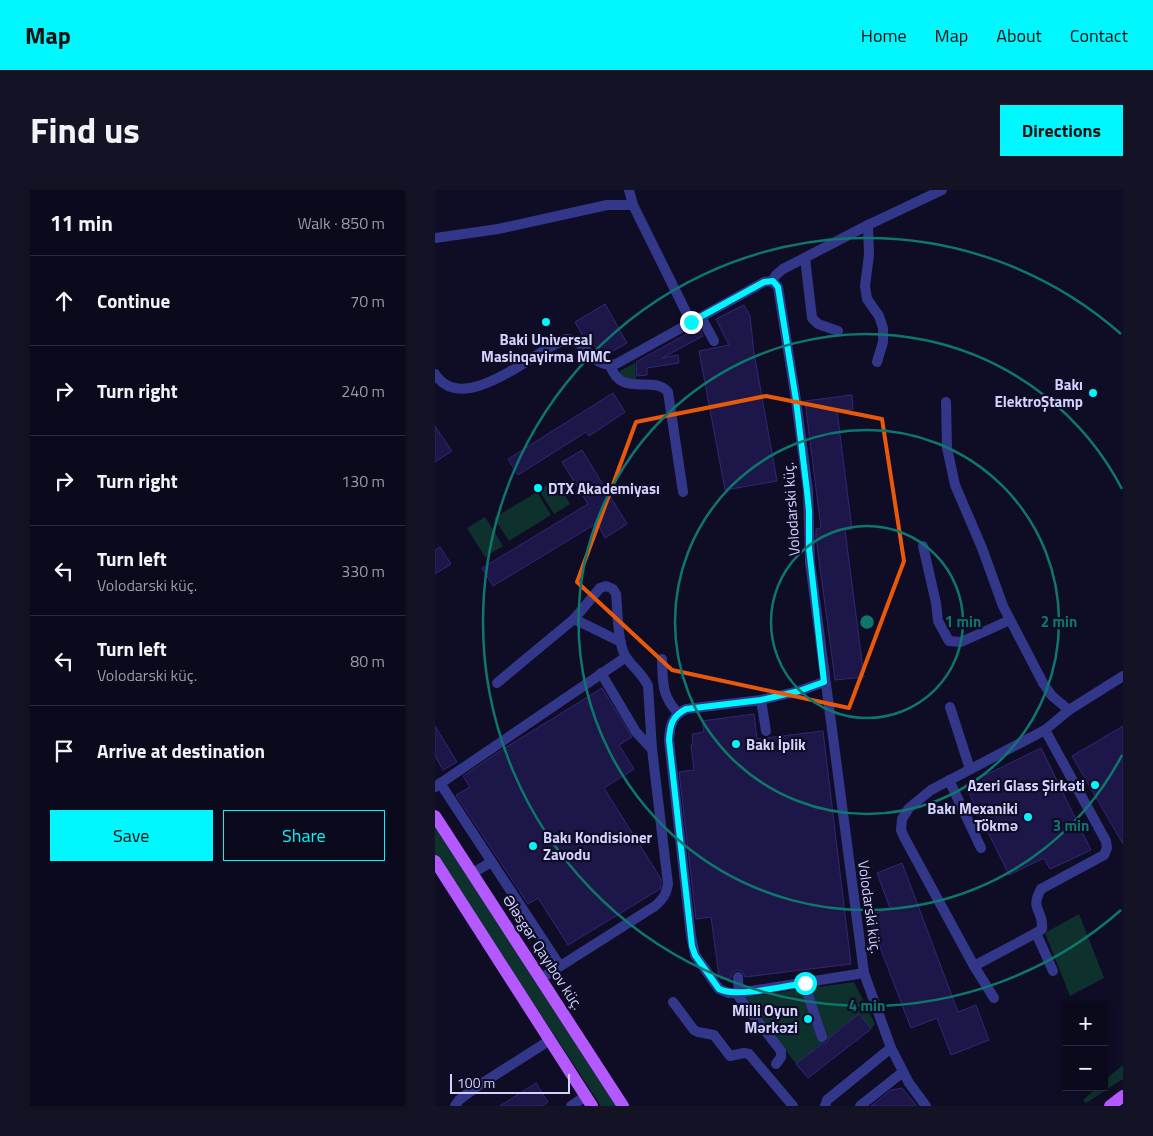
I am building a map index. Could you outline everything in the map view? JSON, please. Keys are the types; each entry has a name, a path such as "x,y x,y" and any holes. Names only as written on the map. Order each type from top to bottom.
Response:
{"main road":[{"name":"Ələsgər Qayıbov küç.","path":"435,816 623,1106"},
{"path":"437,869 589,1101"},
{"path":"1110,1106 1123,1096"}],"street":[{"path":"629,190 633,205 691,322"},
{"path":"435,374 441,382 449,386 463,389 474,388 489,383 566,339 575,341 596,361 610,365 624,361 764,282 773,281 776,275 783,269 868,224 942,190"},
{"path":"435,238 498,229 607,205 633,205"},
{"path":"868,224 869,255 865,286 867,299 879,316 883,328 883,342 877,362"},
{"path":"805,258 812,318 818,324 839,331"},
{"name":"Volodarski küç.","path":"773,281 780,291 796,400 808,498 809,555 824,682 864,973 891,1048 903,1072 926,1106"},
{"path":"701,317 714,341"},
{"path":"610,365 615,378 621,381 660,386 668,392 683,492"},
{"path":"946,402 947,448 955,486 1010,620 1043,683 1053,696 1069,710"},
{"path":"923,546 938,621 949,642 961,642 1010,620"},
{"path":"497,683 574,619 600,588 606,586 613,589 616,594 621,642 625,656 645,677 648,686 652,749 668,884 664,898 655,906 540,979"},
{"path":"574,619 621,642"},
{"path":"560,966 437,785 625,656"},
{"path":"662,659 665,697 678,713"},
{"path":"601,673 636,732 652,749"},
{"path":"994,998 974,966 901,830 902,819 909,808 931,790 1045,730 1069,710 1123,676"},
{"path":"824,682 799,691 761,700 686,709 678,713 672,720 669,740 692,946 695,955 719,989 729,993 864,973"},
{"path":"761,700 766,731"},
{"path":"950,707 970,769"},
{"path":"974,966 1042,928 1043,920 1035,904 1041,890 1104,855 1107,848 1106,841 1045,730"},
{"path":"949,780 981,848"},
{"path":"473,873 491,862"},
{"path":"1036,933 1053,971"},
{"path":"738,978 738,993 741,1001 781,1052 781,1057 776,1064"},
{"path":"805,983 822,1037"},
{"path":"673,1002 694,1030 714,1035 730,1056 749,1054 793,1106"},
{"path":"455,1106 459,1100 478,1086 550,1040"},
{"path":"825,1106 827,1100 891,1048"},
{"path":"860,1106 903,1072"},
{"path":"1101,1106 1123,1096"},
{"path":"571,1106 589,1101"}],"highlighted area":[{"path":"766,396 882,419 904,561 849,708 672,670 577,582 636,422"}],"green space":[{"path":"635,363 636,380 627,380 620,375 620,371"},
{"path":"556,480 570,504 554,514 539,490"},
{"path":"537,492 551,515 509,541 494,518"},
{"path":"485,517 503,546 485,557 467,528"},
{"path":"435,827 617,1106 601,1106 435,854"},
{"path":"1079,914 1104,978 1070,996 1045,933"},
{"name":"Milli Oyun Mərkəzi","path":"854,982 875,1024 871,1029 859,1014 796,1064 746,997"},
{"path":"1123,1065 1123,1079 1108,1089 1108,1078"},
{"path":"1093,1091 1104,1091 1086,1103 1083,1100"}],"building":[{"path":"605,304 627,343 606,355 584,338 575,322"},
{"path":"744,305 750,316 754,353 777,481 725,490 699,351 729,345 716,319"},
{"path":"699,327 703,336 662,358 678,355 679,363 647,368 647,375 637,376 636,362"},
{"path":"613,393 625,412 589,436 586,432 518,475 508,459"},
{"path":"852,395 853,409 837,411 852,529 845,530 864,677 835,680 816,537 816,529 821,528 805,401"},
{"path":"435,426 452,451 435,462"},
{"path":"582,450 627,524 605,538 597,523 493,586 482,568 588,504 562,462"},
{"path":"440,547 451,564 435,574 435,550"},
{"path":"602,688 632,737 619,745 634,769 604,788 661,879 661,884 660,889 568,945 538,898 528,904 456,795 470,787 463,776"},
{"name":"Bakı İplik","path":"754,714 757,739 823,731 851,964 745,977 742,971 737,970 732,973 731,978 721,979 711,917 696,919 679,772 694,770 691,745 693,745 692,734 704,732 702,721"},
{"path":"435,726 457,762 443,770 435,756"},
{"name":"Azeri Glass Şirkəti","path":"1123,726 1123,844 1072,756"},
{"name":"Bakı Mexaniki Tökmə","path":"1041,748 1091,850 1050,869 1044,858 1009,875 965,785"},
{"path":"902,863 958,1012 976,1005 989,1040 951,1055 937,1018 911,1028 868,916 890,908 877,873"},
{"path":"859,1014 871,1029 808,1078 796,1064 827,1042 829,1038"},
{"path":"536,1083 548,1102 542,1106 500,1106"},
{"path":"902,1088 917,1106 871,1106 891,1090"}],"place":[{"name":"Baki Universal Masinqayirma MMC","path":"546,322"},
{"name":"Bakı ElektroŞtamp","path":"1093,393"},
{"name":"DTX Akademiyası","path":"538,488"},
{"name":"Bakı İplik","path":"736,744"},
{"name":"Azeri Glass Şirkəti","path":"1095,785"},
{"name":"Bakı Mexaniki Tökmə","path":"1028,817"},
{"name":"Bakı Kondisioner Zavodu","path":"533,846"},
{"name":"Milli Oyun Mərkəzi","path":"808,1019"}],"route":[{"path":"691,322 764,282 773,281 780,291 807,491 809,548 824,682 799,691 761,700 686,709 678,713 672,720 669,740 692,946 695,955 719,989 724,992 738,993 805,983"}]}
